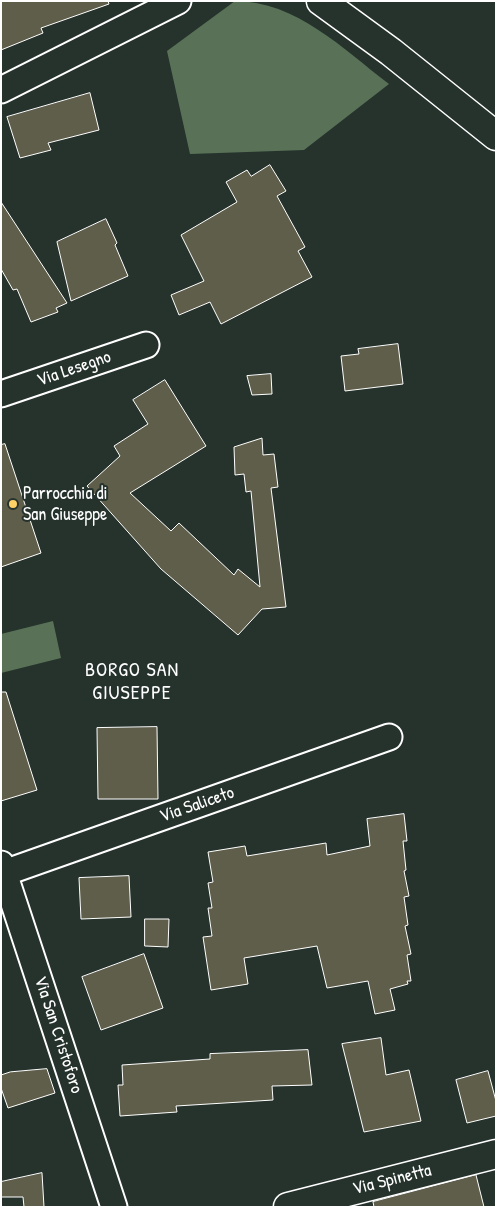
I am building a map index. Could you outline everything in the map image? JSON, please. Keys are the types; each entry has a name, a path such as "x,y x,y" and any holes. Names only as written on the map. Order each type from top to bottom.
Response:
{"street":[{"path":"1,90 178,1"},
{"path":"322,1 391,52 496,136"},
{"name":"Via Lesegno","path":"1,394 146,345"},
{"name":"Via Saliceto","path":"3,868 389,737"},
{"name":"Via San Cristoforo","path":"3,868 114,1207"},
{"name":"Via Spinetta","path":"288,1207 496,1154"}],"green space":[{"path":"235,1 257,3 278,9 298,18 336,42 389,84 304,150 190,154 167,51"},
{"path":"53,621 61,658 1,673 1,634"}],"building":[{"path":"1,1 108,1 109,4 41,28 43,33 1,50"},
{"path":"90,93 99,130 48,143 51,150 20,158 7,117"},
{"path":"270,165 286,191 277,196 305,247 298,251 312,277 221,324 210,302 179,315 171,295 204,281 181,235 237,202 226,182 247,170 251,176"},
{"path":"1,202 67,303 56,308 58,312 31,322 17,289 13,290 1,269"},
{"path":"106,219 117,243 115,245 128,276 71,301 57,242"},
{"path":"398,344 403,384 345,391 341,356 359,354 358,349"},
{"path":"271,374 272,394 252,395 247,376"},
{"path":"165,380 206,446 130,493 171,531 179,523 234,575 238,569 260,587 251,491 246,492 244,474 235,475 234,447 262,438 263,455 274,454 278,487 271,488 286,607 262,609 238,635 161,569 87,486 120,456 114,446 148,424 133,400"},
{"name":"Parrocchia di San Giuseppe","path":"5,444 41,553 1,567 1,445"},
{"path":"1,692 6,692 37,790 1,801"},
{"path":"157,727 158,799 98,799 97,728"},
{"path":"404,814 407,841 403,841 406,870 404,871 409,896 404,897 408,925 405,926 411,954 407,955 411,981 407,981 408,984 390,989 395,1010 375,1014 368,981 327,988 317,946 244,958 248,984 211,990 203,937 212,936 208,908 212,908 208,883 213,882 208,852 245,846 247,856 326,843 327,855 370,846 367,819"},
{"path":"129,876 131,917 81,919 79,878"},
{"path":"145,919 169,919 168,947 145,946"},
{"path":"144,954 163,1008 101,1030 82,977"},
{"path":"381,1038 386,1075 409,1070 421,1121 364,1132 342,1044"},
{"path":"308,1050 312,1085 272,1086 273,1100 176,1106 177,1112 120,1116 118,1085 123,1085 122,1065 210,1059 210,1054"},
{"path":"47,1069 55,1093 8,1108 1,1088 1,1075 10,1072"},
{"path":"488,1071 496,1101 496,1116 467,1123 456,1080"},
{"path":"42,1173 44,1207 24,1207 23,1197 1,1197 1,1182"},
{"path":"476,1175 484,1207 374,1207 373,1202"}],"place":[{"name":"Parrocchia di San Giuseppe","path":"13,504"}],"district":[{"name":"BORGO SAN GIUSEPPE","path":"132,682"}]}
